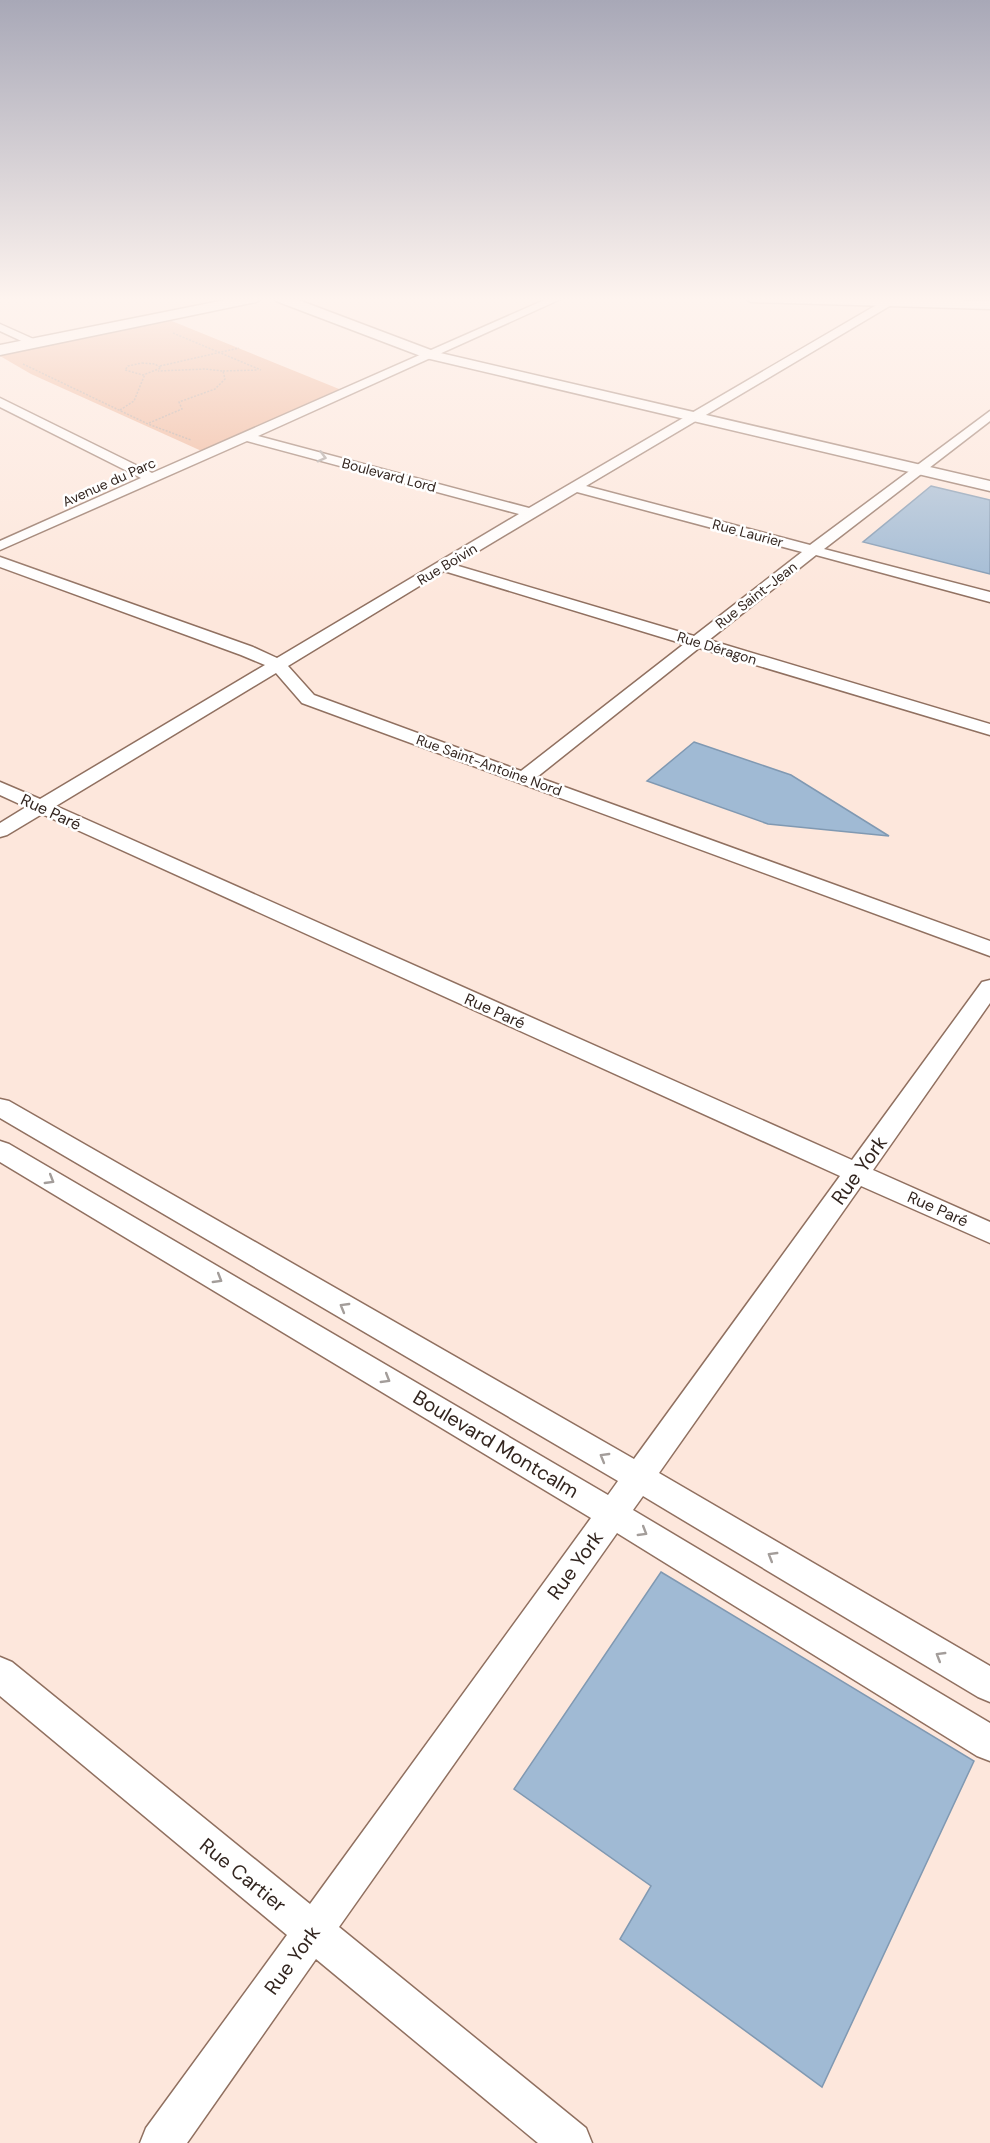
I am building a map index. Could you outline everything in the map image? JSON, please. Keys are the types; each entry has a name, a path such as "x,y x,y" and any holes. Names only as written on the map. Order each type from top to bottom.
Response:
{"street":[{"name":"Avenue du Parc","path":"0,546 334,398"},
{"path":"616,398 990,486"},
{"name":"Rue Boivin","path":"0,831 724,398"},
{"path":"0,402 153,479"},
{"name":"Rue Saint-Jean","path":"524,778 813,550 990,415"},
{"name":"Boulevard Lord","path":"246,437 532,513"},
{"name":"Rue Laurier","path":"575,487 990,597"},
{"name":"Rue Saint-Antoine Nord","path":"0,562 235,647 278,665 308,699 990,949"},
{"name":"Rue Déragon","path":"443,566 990,730"},
{"name":"Rue Paré","path":"0,788 990,1233"},
{"name":"Rue York","path":"161,2143 990,987"},
{"path":"0,1107 639,1477 990,1685"},
{"name":"Boulevard Montcalm","path":"0,1150 612,1514 990,1743"},
{"name":"Rue Cartier","path":"0,1674 571,2143"}],"path":[{"path":"95,398 148,424 182,409 179,402 190,398"},
{"path":"120,410 135,398"}],"shaded area":[{"path":"84,398 328,398 206,453"}],"building":[{"path":"931,486 990,500 990,574 863,542"},
{"path":"694,742 791,775 889,836 768,824 647,781"},
{"path":"661,1572 974,1761 822,2087 620,1939 651,1886 514,1789"}]}
